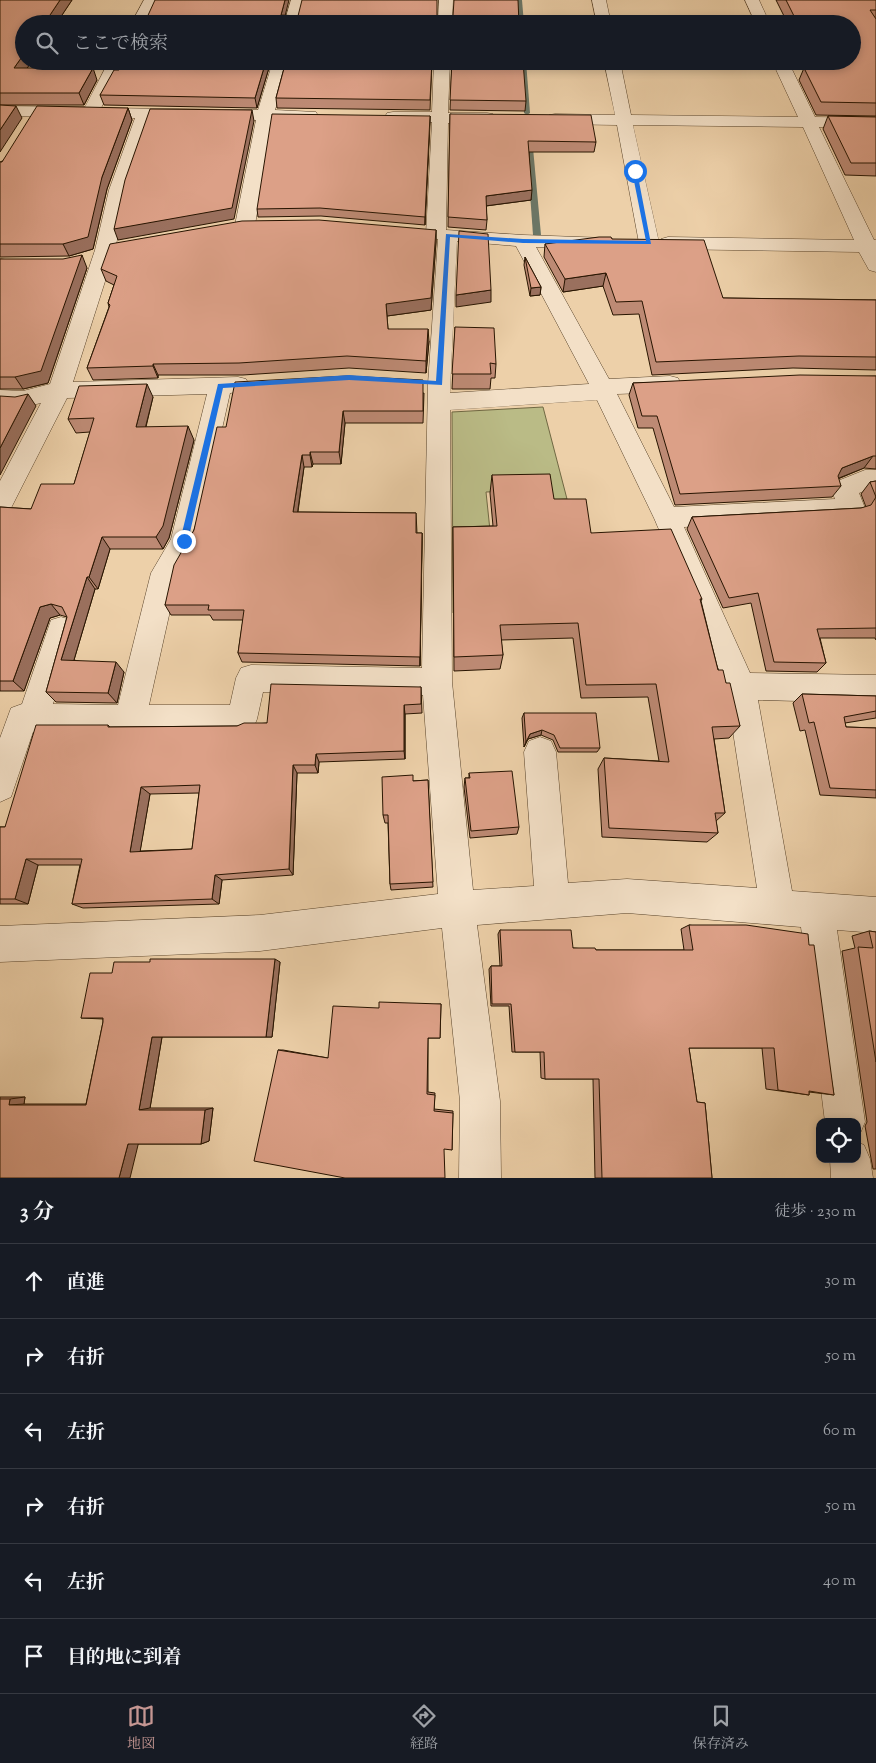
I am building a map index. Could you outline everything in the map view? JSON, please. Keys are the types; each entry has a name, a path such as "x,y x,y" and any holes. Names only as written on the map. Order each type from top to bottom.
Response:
{"street":[{"path":"143,15 151,0"},
{"path":"294,15 298,0"},
{"path":"445,15 446,0"},
{"path":"599,0 602,15"},
{"path":"752,0 759,15"},
{"path":"90,113 113,70"},
{"path":"245,226 265,115 278,70"},
{"path":"442,70 434,234 438,682 457,909 480,1101 480,1178"},
{"path":"614,70 624,120 633,242"},
{"path":"784,70 808,122 871,246 876,266"},
{"path":"0,111 323,116"},
{"path":"26,128 36,112"},
{"path":"0,505 59,390 111,251 118,190 145,113"},
{"path":"381,117 508,118"},
{"path":"537,119 876,123"},
{"path":"434,234 523,241 871,246"},
{"path":"523,241 603,389 667,518 740,686 777,908"},
{"path":"78,262 111,251"},
{"path":"434,389 603,389 688,383"},
{"path":"0,398 23,399 59,390 260,384"},
{"path":"130,719 165,573 184,541 220,386"},
{"path":"667,518 852,508 844,489 865,480 876,480"},
{"path":"32,718 61,628"},
{"path":"0,786 22,718 242,719 251,678 438,682"},
{"path":"740,686 876,689"},
{"path":"540,752 552,902"},
{"path":"0,944 260,933 457,909 627,896 876,915"},
{"path":"817,911 844,1118"},
{"path":"850,1163 852,1178"}],"green space":[{"path":"543,407 567,499 549,500 547,490 486,492 491,540 468,612 453,613 452,412"}],"building":[{"path":"0,0 60,0 50,15 15,15 14,68 15,70 92,70 79,93 0,93"},
{"path":"155,0 285,0 281,15 148,15"},
{"path":"302,0 437,0 437,15 298,15"},
{"path":"454,0 518,0 519,15 453,15"},
{"path":"786,0 876,0 876,10 870,10 876,19 876,103 821,102 805,70 861,70 861,15 794,15"},
{"path":"114,70 263,70 255,98 100,95"},
{"path":"284,70 432,70 430,100 276,98"},
{"path":"452,70 524,70 526,101 450,100"},
{"path":"0,105 16,106 0,130"},
{"path":"37,106 128,108 102,177 88,237 63,244 0,244 0,162 2,162"},
{"path":"150,109 252,110 232,208 114,229 125,180"},
{"path":"272,114 430,116 425,217 320,208 257,209"},
{"path":"450,114 591,115 596,142 528,141 532,190 486,196 487,220 448,217"},
{"path":"828,116 876,117 876,163 851,163"},
{"path":"319,220 436,230 431,298 386,304 388,329 428,329 426,361 347,356 239,363 153,364 153,366 87,368 110,305 108,303 117,276 101,269 110,244 242,221"},
{"path":"459,231 488,234 491,290 456,295"},
{"path":"611,237 612,239 704,240 723,298 876,300 876,357 799,356 656,362 642,301 616,302 606,273 565,279 545,244"},
{"path":"82,255 41,371 15,377 0,377 0,259 63,259"},
{"path":"525,257 541,287 531,288"},
{"path":"455,327 494,328 496,364 490,363 491,374 452,374"},
{"path":"800,375 876,376 876,456 842,468 838,476 841,486 680,494 657,416 642,416 633,383"},
{"path":"347,376 423,380 423,411 343,411 339,452 310,452 310,455 302,455 293,512 416,513 416,533 422,533 420,657 238,653 244,610 208,610 209,605 165,605 174,565 194,530 217,427 226,427 235,382"},
{"path":"147,384 136,427 188,426 163,526 156,537 102,537 89,577 87,577 61,660 116,662 108,693 46,692 67,617 62,607 51,604 40,607 13,681 0,681 0,507 31,509 41,484 74,484 94,418 68,419 79,386"},
{"path":"28,394 0,448 0,396 15,397"},
{"path":"550,474 554,499 586,499 591,533 671,529 702,599 700,599 718,670 723,670 726,683 730,683 740,726 712,727 725,813 715,813 718,833 609,828 604,758 669,762 656,684 586,685 578,623 500,625 503,655 454,657 453,527 497,526 492,475"},
{"path":"876,481 876,497 870,482"},
{"path":"876,497 876,628 817,629 826,663 774,662 758,593 729,598 692,517 861,508 871,505"},
{"path":"271,684 421,687 421,704 404,705 404,751 316,754 315,765 293,765 289,869 215,875 212,899 72,904 82,859 26,859 15,899 0,899 0,827 5,827 36,725 108,725 108,727 237,726 244,723 267,723","holes":["200,785 192,849 130,852 141,787"]},
{"path":"802,694 876,696 876,711 844,717 846,727 876,728 876,790 830,788 814,722 809,723"},
{"path":"524,713 596,713 600,748 560,748 554,735 542,730 530,734 526,742"},
{"path":"512,771 519,827 471,831 465,778 470,778 469,773"},
{"path":"413,775 413,781 428,780 433,882 390,884 388,815 383,815 382,777"},
{"path":"689,925 746,925 808,934 809,945 814,945 834,1095 809,1091 809,1095 778,1090 774,1048 689,1048 697,1102 705,1103 712,1178 602,1178 599,1079 545,1079 544,1052 515,1052 511,1004 492,1004 491,966 502,966 500,930 571,930 573,948 595,948 596,950 693,950"},
{"path":"869,931 876,932 876,1062 858,947 873,948"},
{"path":"150,959 275,959 266,1037 152,1037 139,1110 205,1110 201,1144 128,1144 119,1178 0,1178 0,1099 10,1099 9,1105 86,1105 103,1022 103,1018 81,1018 90,973 112,973 114,962 150,962"},
{"path":"379,1002 441,1004 440,1038 428,1038 427,1094 435,1095 434,1111 453,1113 452,1150 444,1149 445,1178 345,1178 254,1161 278,1050 328,1058 333,1006 379,1008"}],"waterway":[{"path":"519,0 520,15"},
{"path":"524,70 527,113"},
{"path":"529,137 537,235"}],"route":[{"path":"184,541 220,386 349,378 439,384 448,235 523,241 649,243 635,171"}]}
